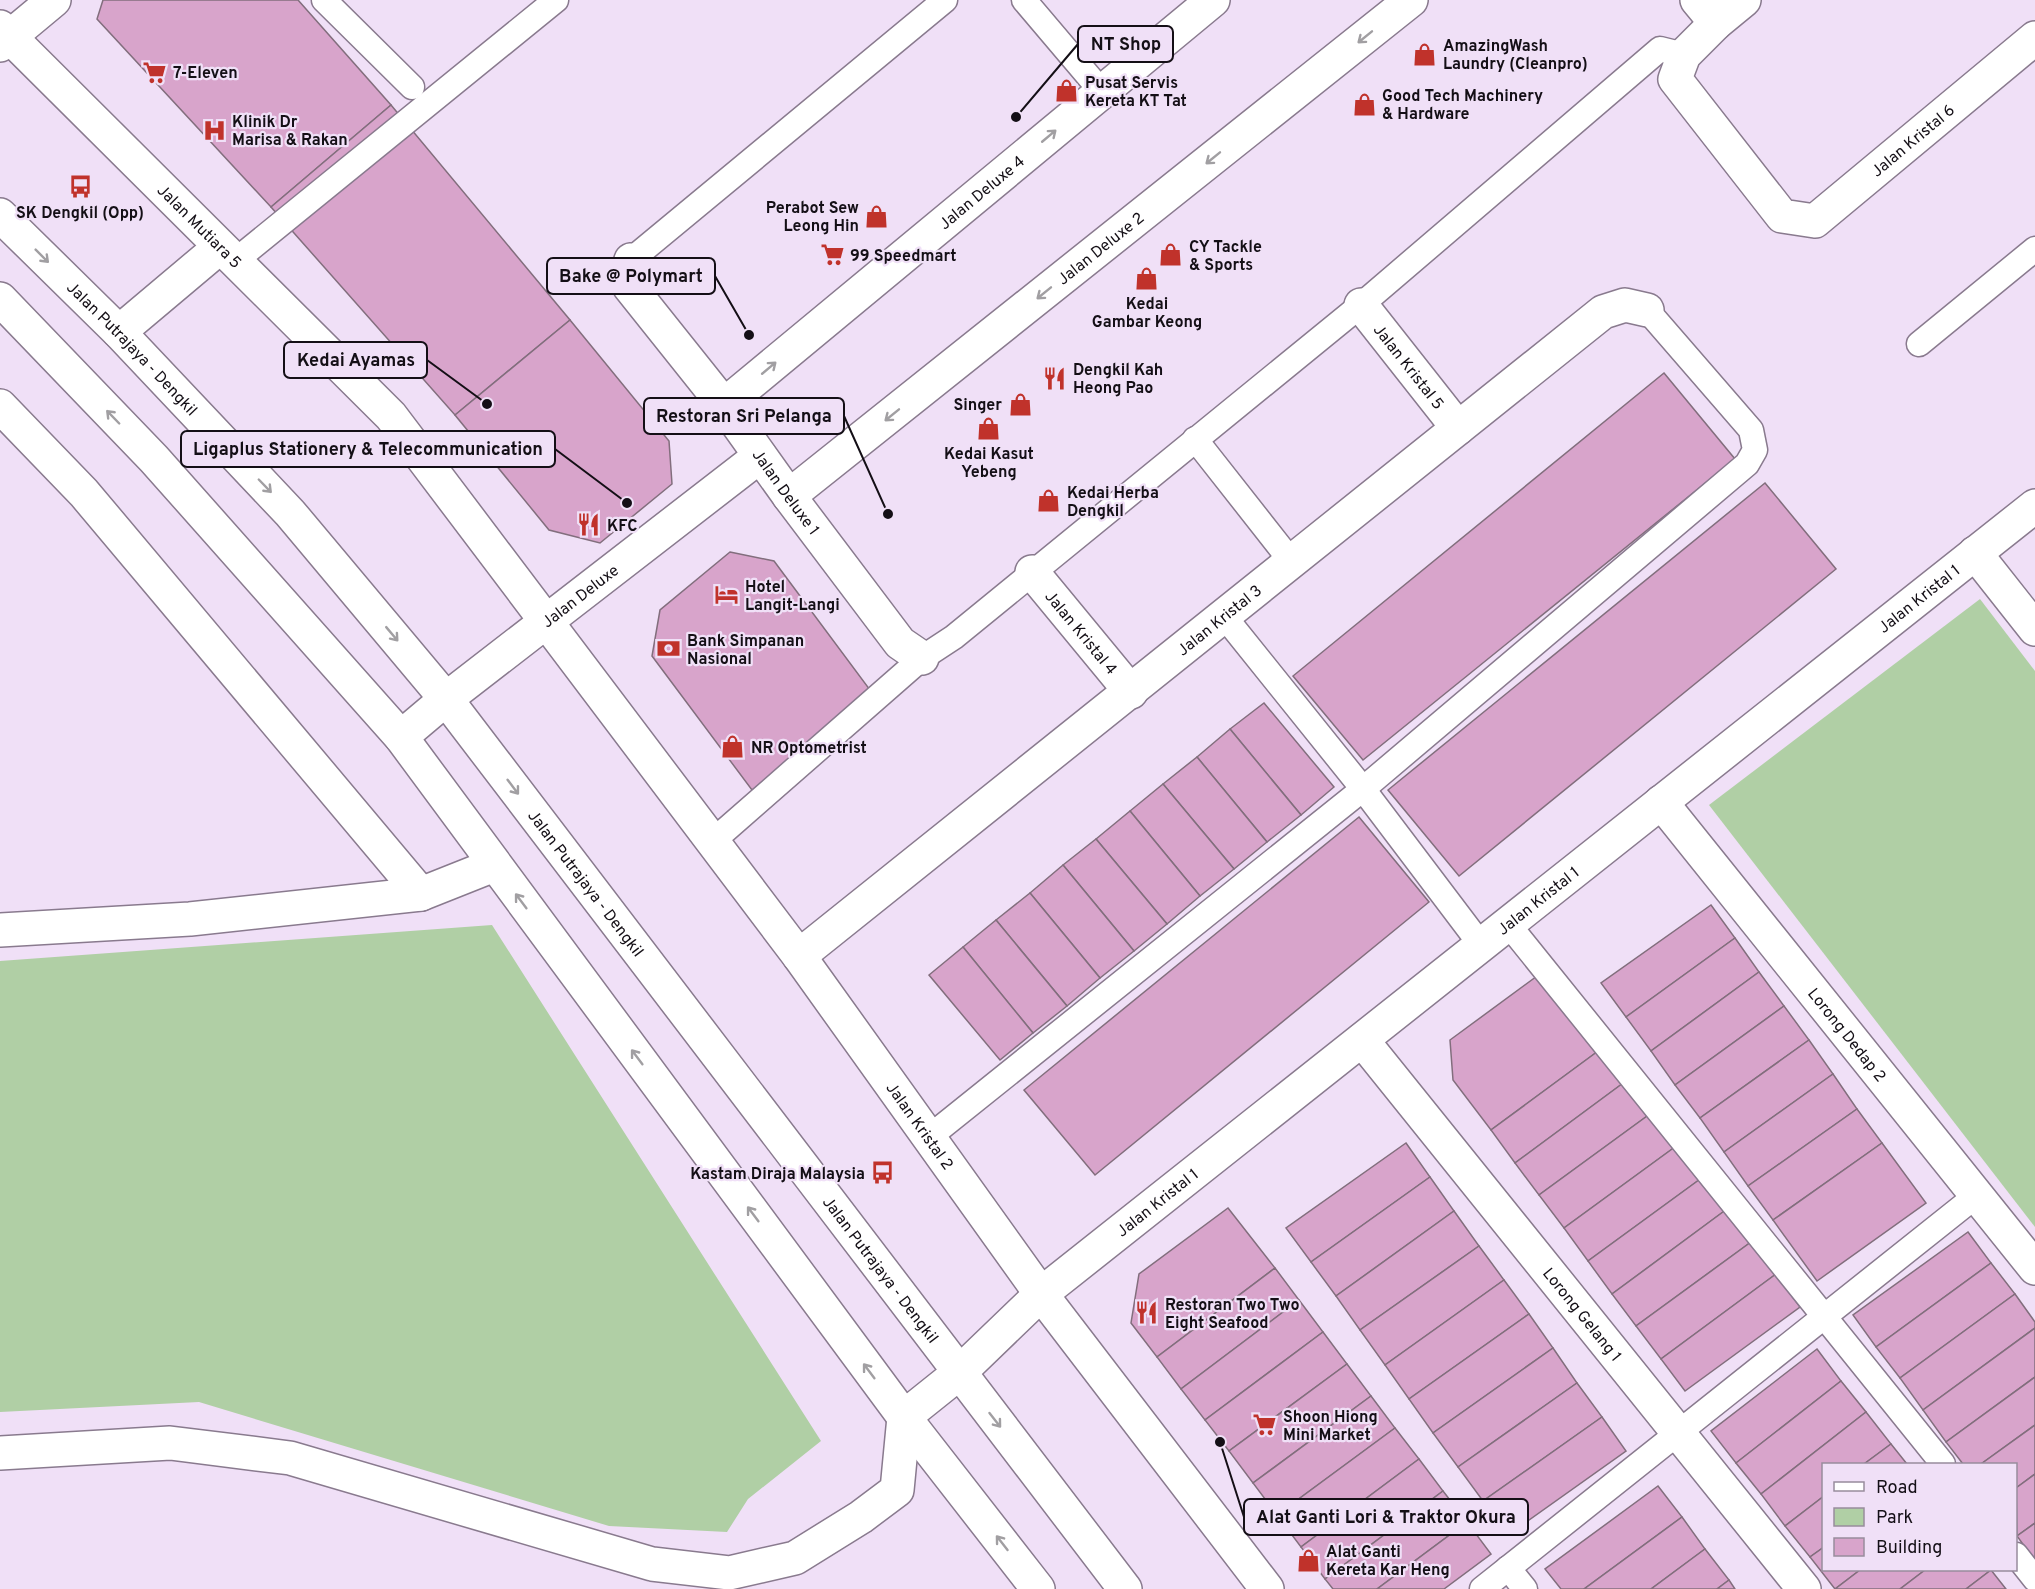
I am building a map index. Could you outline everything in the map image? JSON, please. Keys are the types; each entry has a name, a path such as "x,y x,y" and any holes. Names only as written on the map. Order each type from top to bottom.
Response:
{"street":[{"path":"3,36 54,0"},
{"name":"Jalan Deluxe 4","path":"724,405 1213,0"},
{"name":"Jalan Deluxe 2","path":"789,496 1411,0"},
{"path":"1684,55 1707,12 1744,0"},
{"name":"Jalan Mutiara 5","path":"3,36 391,416 546,622"},
{"name":"Jalan Kristal 6","path":"1684,55 1675,79 1782,216 1815,221 2035,38"},
{"name":"Jalan Putrajaya - Dengkil","path":"0,215 119,332 290,513 446,699 1125,1589"},
{"path":"119,332 228,254"},
{"name":"Jalan Deluxe 1","path":"631,260 627,273 629,286 724,405 789,496 900,643 922,658"},
{"path":"0,298 153,459 401,736 904,1418 1038,1589"},
{"name":"Jalan Kristal 5","path":"1360,305 1458,428"},
{"name":"Jalan Kristal 3","path":"799,956 1603,312 1625,305 1647,310"},
{"path":"0,406 84,493 421,894"},
{"name":"Jalan Deluxe","path":"401,736 760,456"},
{"name":"Jalan Kristal 1","path":"904,1418 959,1373 1041,1294 2035,506"},
{"path":"1975,554 2035,629"},
{"name":"Jalan Kristal 4","path":"1032,572 1131,692"},
{"name":"Jalan Kristal 2","path":"546,622 799,956 1041,1294 1267,1589"},
{"name":"Lorong Dedap 2","path":"1661,802 2035,1268"},
{"path":"0,930 190,919 421,894 494,865"},
{"name":"Lorong Gelang 1","path":"1362,1040 1803,1589"},
{"path":"0,1453 170,1443 290,1458 652,1564 729,1573 795,1558 861,1517 897,1490 904,1418"}],"lane":[{"path":"324,0 412,87"},
{"path":"228,254 556,0"},
{"path":"631,260 945,0"},
{"path":"1024,0 1102,92"},
{"path":"713,841 922,658 954,637 1360,305 1660,49 1684,55"},
{"path":"1919,344 2035,249"},
{"path":"928,1138 1364,789 1747,464 1755,450 1750,430 1647,310"},
{"path":"1195,439 1292,561"},
{"path":"1224,616 1364,789 1481,945"},
{"path":"1508,924 1942,1463"},
{"path":"1482,1589 1977,1195"},
{"path":"2017,1556 2035,1579"},
{"path":"1508,1568 1525,1589"}],"green space":[{"path":"1980,599 2035,671 2035,1227 1709,805"},
{"path":"492,925 821,1441 748,1499 727,1532 609,1526 199,1402 0,1412 0,961"}],"building":[{"path":"103,0 298,0 391,105 271,207 97,19"},
{"path":"391,105 570,320 455,415 271,207"},
{"path":"570,320 669,441 672,484 600,543 549,530 455,415"},
{"path":"1664,373 1735,459 1363,760 1293,676"},
{"path":"1765,483 1836,569 1459,876 1388,790"},
{"path":"730,552 774,561 876,698 752,790 652,656 660,610"},
{"path":"1264,703 1334,787 1301,815 1230,729"},
{"path":"1230,729 1301,815 1267,842 1197,757"},
{"path":"1197,757 1267,842 1234,869 1163,784"},
{"path":"1163,784 1234,869 1200,896 1130,811"},
{"path":"1130,811 1200,896 1167,924 1096,839"},
{"path":"1359,817 1429,902 1095,1175 1024,1090"},
{"path":"1096,839 1167,924 1134,951 1063,865"},
{"path":"1063,865 1134,951 1100,978 1030,893"},
{"path":"1030,893 1100,978 1067,1006 996,920"},
{"path":"1711,905 1735,938 1626,1017 1601,983"},
{"path":"996,920 1067,1006 1033,1033 963,947"},
{"path":"1735,938 1759,972 1651,1051 1626,1017"},
{"path":"963,947 1033,1033 1000,1060 929,975"},
{"path":"1548,968 1605,1046 1491,1130 1453,1080 1450,1040"},
{"path":"1759,972 1784,1006 1675,1085 1651,1051"},
{"path":"1784,1006 1809,1040 1700,1118 1675,1085"},
{"path":"1809,1040 1833,1074 1724,1152 1700,1118"},
{"path":"1605,1046 1630,1078 1515,1163 1491,1130"},
{"path":"1833,1074 1857,1109 1748,1186 1724,1152"},
{"path":"1630,1078 1654,1111 1539,1195 1515,1163"},
{"path":"1857,1109 1882,1143 1773,1220 1748,1186"},
{"path":"1654,1111 1679,1144 1564,1228 1539,1195"},
{"path":"1406,1143 1430,1177 1311,1262 1286,1228"},
{"path":"1882,1143 1926,1203 1817,1281 1773,1220"},
{"path":"1679,1144 1703,1177 1588,1261 1564,1228"},
{"path":"1430,1177 1454,1211 1336,1296 1311,1262"},
{"path":"1703,1177 1727,1209 1612,1294 1588,1261"},
{"path":"1228,1208 1275,1268 1157,1357 1131,1323 1139,1274"},
{"path":"1727,1209 1751,1242 1636,1326 1612,1294"},
{"path":"1454,1211 1479,1246 1360,1330 1336,1296"},
{"path":"1968,1232 1991,1263 1876,1347 1853,1315"},
{"path":"1751,1242 1776,1274 1661,1359 1636,1326"},
{"path":"1479,1246 1504,1280 1385,1365 1360,1330"},
{"path":"1991,1263 2015,1294 1900,1378 1876,1347"},
{"path":"1275,1268 1299,1300 1181,1389 1157,1357"},
{"path":"1776,1274 1800,1307 1685,1391 1661,1359"},
{"path":"1504,1280 1529,1314 1409,1399 1385,1365"},
{"path":"2015,1294 2035,1322 2035,1328 1923,1410 1900,1378"},
{"path":"1299,1300 1323,1332 1205,1420 1181,1389"},
{"path":"1529,1314 1553,1348 1433,1433 1409,1399"},
{"path":"2035,1328 2035,1377 1946,1442 1923,1410"},
{"path":"1323,1332 1347,1364 1229,1451 1205,1420"},
{"path":"1553,1348 1577,1383 1458,1467 1433,1433"},
{"path":"1817,1349 1841,1381 1736,1463 1711,1431"},
{"path":"1347,1364 1371,1396 1253,1483 1229,1451"},
{"path":"2035,1377 2035,1425 1982,1463 1962,1463 1946,1442"},
{"path":"1841,1381 1866,1412 1761,1494 1736,1463"},
{"path":"1577,1383 1602,1417 1483,1501 1458,1467"},
{"path":"1371,1396 1395,1428 1277,1515 1253,1483"},
{"path":"1866,1412 1891,1444 1865,1463 1822,1463 1822,1498 1785,1526 1761,1494"},
{"path":"1602,1417 1626,1451 1508,1535 1483,1501"},
{"path":"2035,1425 2035,1474 2017,1487 2017,1463 1982,1463"},
{"path":"1395,1428 1419,1459 1301,1547 1277,1515"},
{"path":"1891,1444 1906,1463 1865,1463"},
{"path":"1419,1459 1443,1491 1325,1579 1301,1547"},
{"path":"2035,1474 2035,1523 2017,1536 2017,1487"},
{"path":"1658,1486 1682,1517 1584,1589 1561,1589 1545,1569"},
{"path":"1443,1491 1467,1522 1377,1589 1333,1589 1325,1579"},
{"path":"1822,1498 1822,1548 1810,1557 1785,1526"},
{"path":"1682,1517 1705,1549 1651,1589 1584,1589"},
{"path":"1467,1522 1491,1554 1444,1589 1377,1589"},
{"path":"2035,1523 2035,1561 2017,1536"},
{"path":"1822,1548 1822,1571 1859,1571 1835,1589 1810,1557"},
{"path":"1705,1549 1729,1580 1717,1589 1651,1589"},
{"path":"1859,1571 1924,1571 1900,1589 1835,1589"},
{"path":"1924,1571 1990,1571 1966,1589 1900,1589"},
{"path":"1992,1571 2006,1589 1966,1589"},
{"path":"1729,1580 1735,1589 1717,1589"}],"place":[{"name":"AmazingWash Laundry (Cleanpro)","path":"1425,54"},
{"name":"7-Eleven","path":"155,72"},
{"name":"Pusat Servis Kereta KT Tat","path":"1067,91"},
{"name":"Good Tech Machinery & Hardware","path":"1364,104"},
{"name":"NT Shop","path":"1016,117"},
{"name":"Klinik Dr Marisa & Rakan","path":"214,130"},
{"name":"SK Dengkil (Opp)","path":"80,187"},
{"name":"Perabot Sew Leong Hin","path":"877,216"},
{"name":"99 Speedmart","path":"832,255"},
{"name":"CY Tackle & Sports","path":"1171,255"},
{"name":"Kedai Gambar Keong","path":"1147,278"},
{"name":"Bake @ Polymart","path":"749,335"},
{"name":"Dengkil Kah Heong Pao","path":"1055,378"},
{"name":"Kedai Ayamas","path":"487,404"},
{"name":"Singer","path":"1020,404"},
{"name":"Kedai Kasut Yebeng","path":"989,428"},
{"name":"Kedai Herba Dengkil","path":"1049,501"},
{"name":"Ligaplus Stationery & Telecommunication","path":"627,503"},
{"name":"Restoran Sri Pelanga","path":"888,514"},
{"name":"KFC","path":"589,525"},
{"name":"Hotel Langit-Langi","path":"727,595"},
{"name":"Bank Simpanan Nasional","path":"669,649"},
{"name":"NR Optometrist","path":"733,747"},
{"name":"Kastam Diraja Malaysia","path":"883,1173"},
{"name":"Restoran Two Two Eight Seafood","path":"1147,1313"},
{"name":"Shoon Hiong Mini Market","path":"1265,1425"},
{"name":"Alat Ganti Lori & Traktor Okura","path":"1220,1442"},
{"name":"Alat Ganti Kereta Kar Heng","path":"1308,1560"}]}
